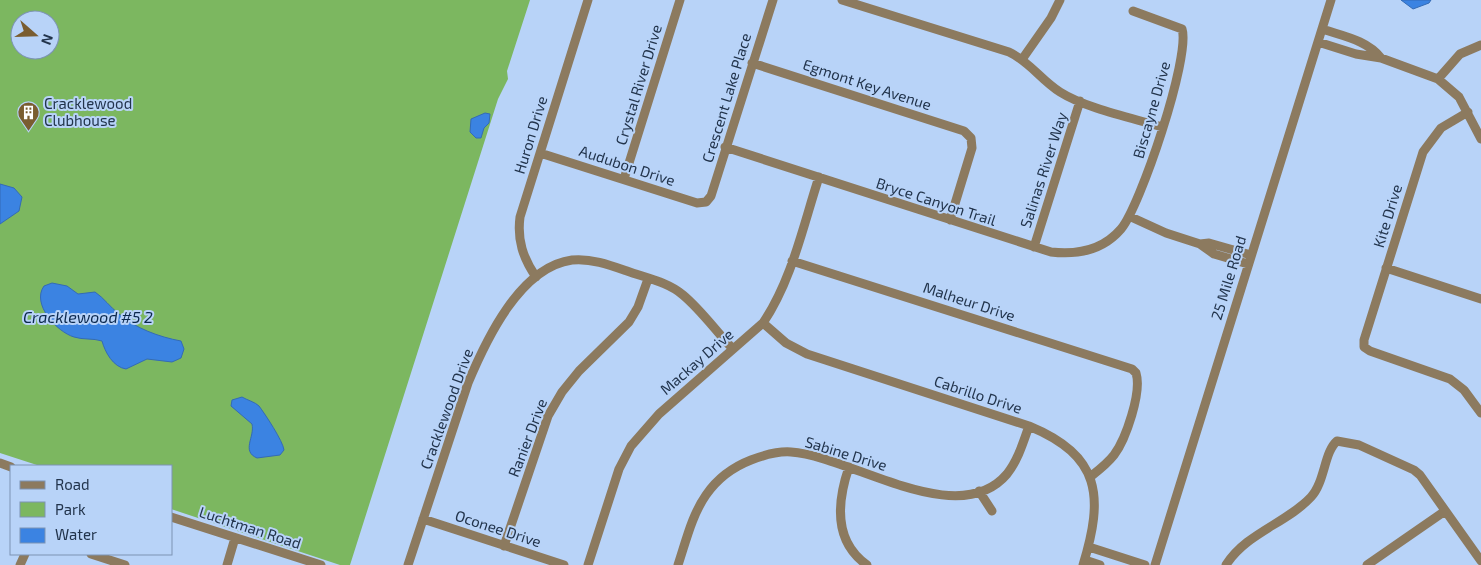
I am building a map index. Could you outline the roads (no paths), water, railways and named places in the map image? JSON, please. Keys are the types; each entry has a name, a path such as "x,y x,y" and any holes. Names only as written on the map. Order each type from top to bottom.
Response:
{"street":[{"name":"Huron Drive","path":"536,276 523,253 519,224 588,0"},
{"name":"Crystal River Drive","path":"624,179 680,0"},
{"name":"Crescent Lake Place","path":"706,202 711,196 773,0"},
{"path":"842,0 999,48 1023,58 1056,90 1080,101 1162,127"},
{"path":"1023,58 1051,18 1060,0"},
{"name":"25 Mile Road","path":"1155,565 1331,0"},
{"name":"Biscayne Drive","path":"1131,217 1140,195 1178,74 1183,35 1177,26 1133,11"},
{"path":"1322,29 1360,42 1374,49 1381,58"},
{"path":"1318,42 1356,54 1381,58 1438,79 1459,97 1481,139"},
{"path":"1356,54 1360,42"},
{"path":"1438,79 1460,54 1481,45"},
{"name":"Egmont Key Avenue","path":"752,63 964,131 972,138 971,154 950,220"},
{"name":"Salinas River Way","path":"1034,247 1080,101"},
{"name":"Kite Drive","path":"1468,112 1441,128 1423,152 1364,340 1364,347 1370,351 1450,379 1464,390 1481,413"},
{"name":"Bryce Canyon Trail","path":"725,147 1034,247 1068,254 1089,250 1105,243 1131,217"},
{"name":"Audubon Drive","path":"540,153 697,203 706,202"},
{"name":"Mackay Drive","path":"588,565 619,469 631,446 659,414 732,348 763,323 781,293 819,177"},
{"path":"1131,217 1166,233 1200,244 1214,254 1248,264"},
{"path":"1200,244 1209,243 1251,255"},
{"name":"Cracklewood Drive","path":"408,565 468,383 480,354 508,308 536,276 553,264 573,260 592,261 663,283 684,295 732,348"},
{"name":"Malheur Drive","path":"792,260 1132,369 1136,373 1138,380 1133,407 1119,447 1104,466 1090,477"},
{"path":"1386,268 1481,299"},
{"name":"Ranier Drive","path":"504,546 553,408 562,392 579,371 629,322 638,307 648,279"},
{"name":"Cabrillo Drive","path":"763,323 786,343 807,354 1029,426 1049,434 1064,444 1080,458 1090,477 1095,517 1084,563"},
{"name":"Sabine Drive","path":"682,564 697,511 707,494 722,477 743,463 767,454 790,452 812,455 934,495 960,497 995,484 1006,474 1018,457 1029,426"},
{"path":"1226,565 1243,546 1310,498 1323,477 1333,444 1337,441 1359,445 1404,464 1420,475 1481,561"},
{"path":"850,467 842,489 839,512 840,521 842,531 852,549 867,565"},
{"path":"979,491 992,510"},
{"path":"1367,565 1445,511"},
{"name":"Luchtman Road","path":"172,518 321,565"},
{"name":"Oconee Drive","path":"423,519 564,565"},
{"path":"226,565 235,538"},
{"path":"1089,548 1145,565"},
{"path":"94,555 126,565"},
{"path":"1084,563 1100,565"}],"water":[{"path":"1401,0 1431,0 1429,3 1413,9"},
{"path":"485,113 490,114 489,123 484,128 481,138 476,138 470,132 471,119"},
{"path":"0,184 14,188 22,197 19,211 0,224"},
{"name":"Cracklewood #5 2","path":"52,283 67,286 78,294 95,292 132,324 164,337 181,341 184,349 181,358 172,362 147,359 126,369 121,368 107,354 102,341 77,338 67,334 48,316 43,309 41,293 44,286"},
{"path":"242,397 259,406 269,421 283,446 284,450 280,455 257,458 250,452 252,424 231,406 232,400"}],"place":[{"name":"Cracklewood Clubhouse","path":"28,132"}]}
